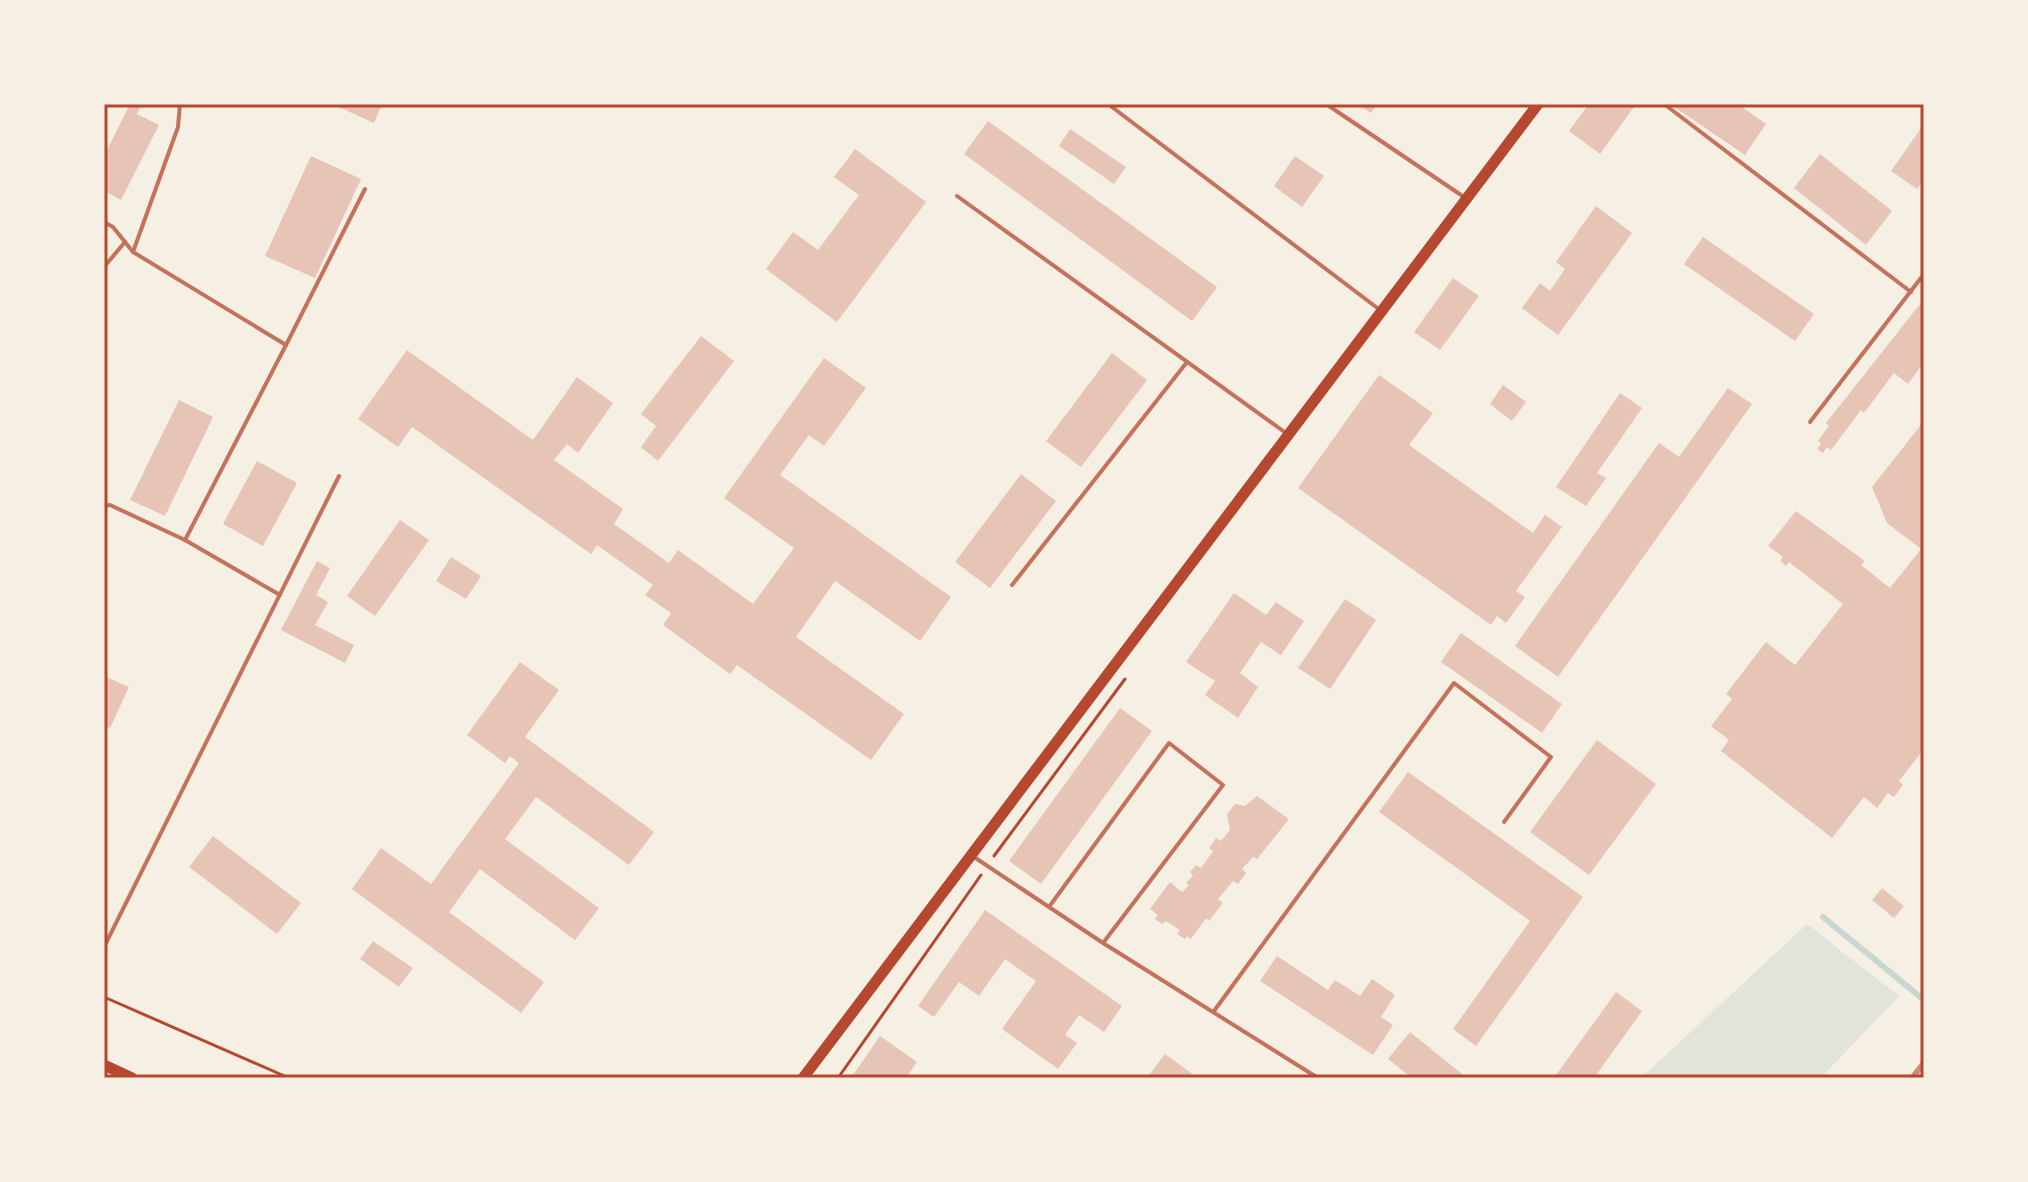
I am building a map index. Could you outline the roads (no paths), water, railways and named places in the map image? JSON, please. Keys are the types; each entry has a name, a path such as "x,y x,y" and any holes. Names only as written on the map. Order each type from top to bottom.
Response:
{"main road":[{"path":"803,1078 1538,104"},
{"path":"104,1065 132,1078"}],"lane":[{"path":"133,252 178,127 180,104"},
{"path":"1108,104 1381,311"},
{"path":"1326,104 1466,199"},
{"path":"1664,104 1911,292"},
{"path":"185,540 365,189"},
{"path":"957,196 1288,435"},
{"path":"104,222 133,252 286,345"},
{"path":"104,267 125,242"},
{"path":"1810,422 1924,274"},
{"path":"1012,585 1187,362"},
{"path":"104,947 339,476"},
{"path":"104,506 110,505 185,540 280,595"},
{"path":"1214,1011 1454,683 1551,757 1504,822"},
{"path":"1049,907 1169,743 1223,785 1103,943"},
{"path":"970,855 1318,1078"}],"waterway":[{"path":"1823,917 1924,1000"}],"railway":[{"path":"1912,1078 1924,1063"}]}
